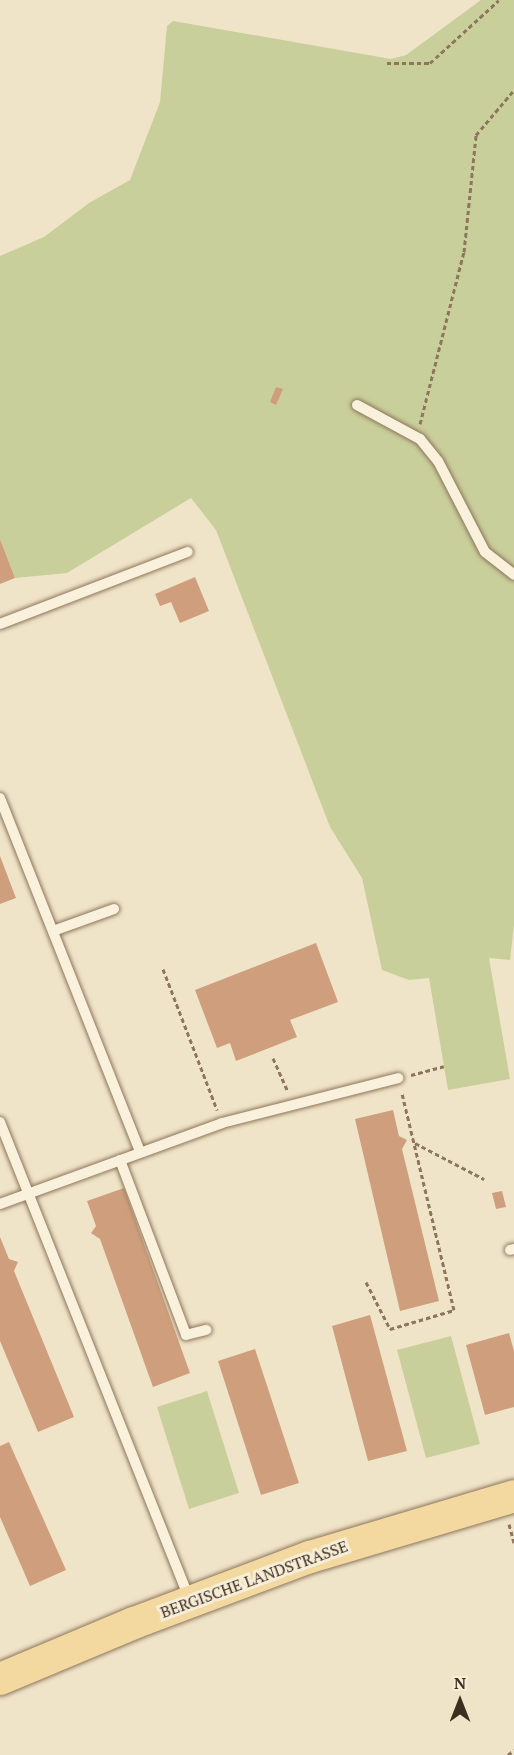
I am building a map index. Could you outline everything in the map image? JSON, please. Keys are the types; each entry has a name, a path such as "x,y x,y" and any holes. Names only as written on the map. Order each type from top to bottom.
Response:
{"main road":[{"name":"BERGISCHE LANDSTRASSE","path":"0,1679 190,1602 372,1536 514,1496"}],"lane":[{"path":"357,405 417,437 438,461 485,552 514,575"},
{"path":"0,624 188,552"},
{"path":"0,798 140,1152"},
{"path":"52,931 114,909"},
{"path":"0,1204 222,1123 295,1107 398,1078"},
{"path":"0,1122 190,1602"},
{"path":"120,1160 186,1335 206,1330"}],"path":[{"path":"387,63 430,63 499,0"},
{"path":"417,437 464,252 476,135 514,90"},
{"path":"163,969 222,1123"},
{"path":"273,1058 295,1107"},
{"path":"398,1078 444,1066"},
{"path":"366,1282 390,1329 454,1310 405,1105"},
{"path":"415,1143 484,1179"},
{"path":"508,1755 514,1750"}],"green space":[{"path":"481,0 514,0 514,573 496,560 460,503 470,535 492,563 514,576 514,925 510,960 489,958 510,1079 448,1090 429,978 409,980 382,970 362,878 330,827 216,530 191,498 67,573 15,578 0,539 0,256 44,237 89,203 130,180 160,102 167,26 173,21 391,59 406,55"},
{"path":"451,1336 480,1444 426,1458 397,1350"},
{"path":"207,1391 239,1493 189,1509 157,1407"}],"building":[{"path":"276,387 283,389 276,405 270,402"},
{"path":"0,539 15,578 0,584"},
{"path":"195,577 209,611 180,623 171,602 160,606 155,594"},
{"path":"0,856 16,898 0,904"},
{"path":"316,943 338,1002 290,1020 297,1037 236,1061 230,1043 217,1048 195,990"},
{"path":"393,1110 399,1136 407,1140 402,1149 439,1301 400,1311 355,1119"},
{"path":"124,1188 190,1373 153,1387 100,1239 91,1233 96,1226 87,1201"},
{"path":"502,1191 506,1207 496,1209 492,1193"},
{"path":"0,1237 9,1259 18,1262 14,1271 74,1417 38,1432 0,1341"},
{"path":"370,1315 407,1451 368,1461 332,1326"},
{"path":"509,1333 514,1351 514,1407 485,1415 466,1345"},
{"path":"255,1349 299,1483 261,1495 218,1361"},
{"path":"9,1442 66,1570 30,1586 0,1517 0,1446"}]}
